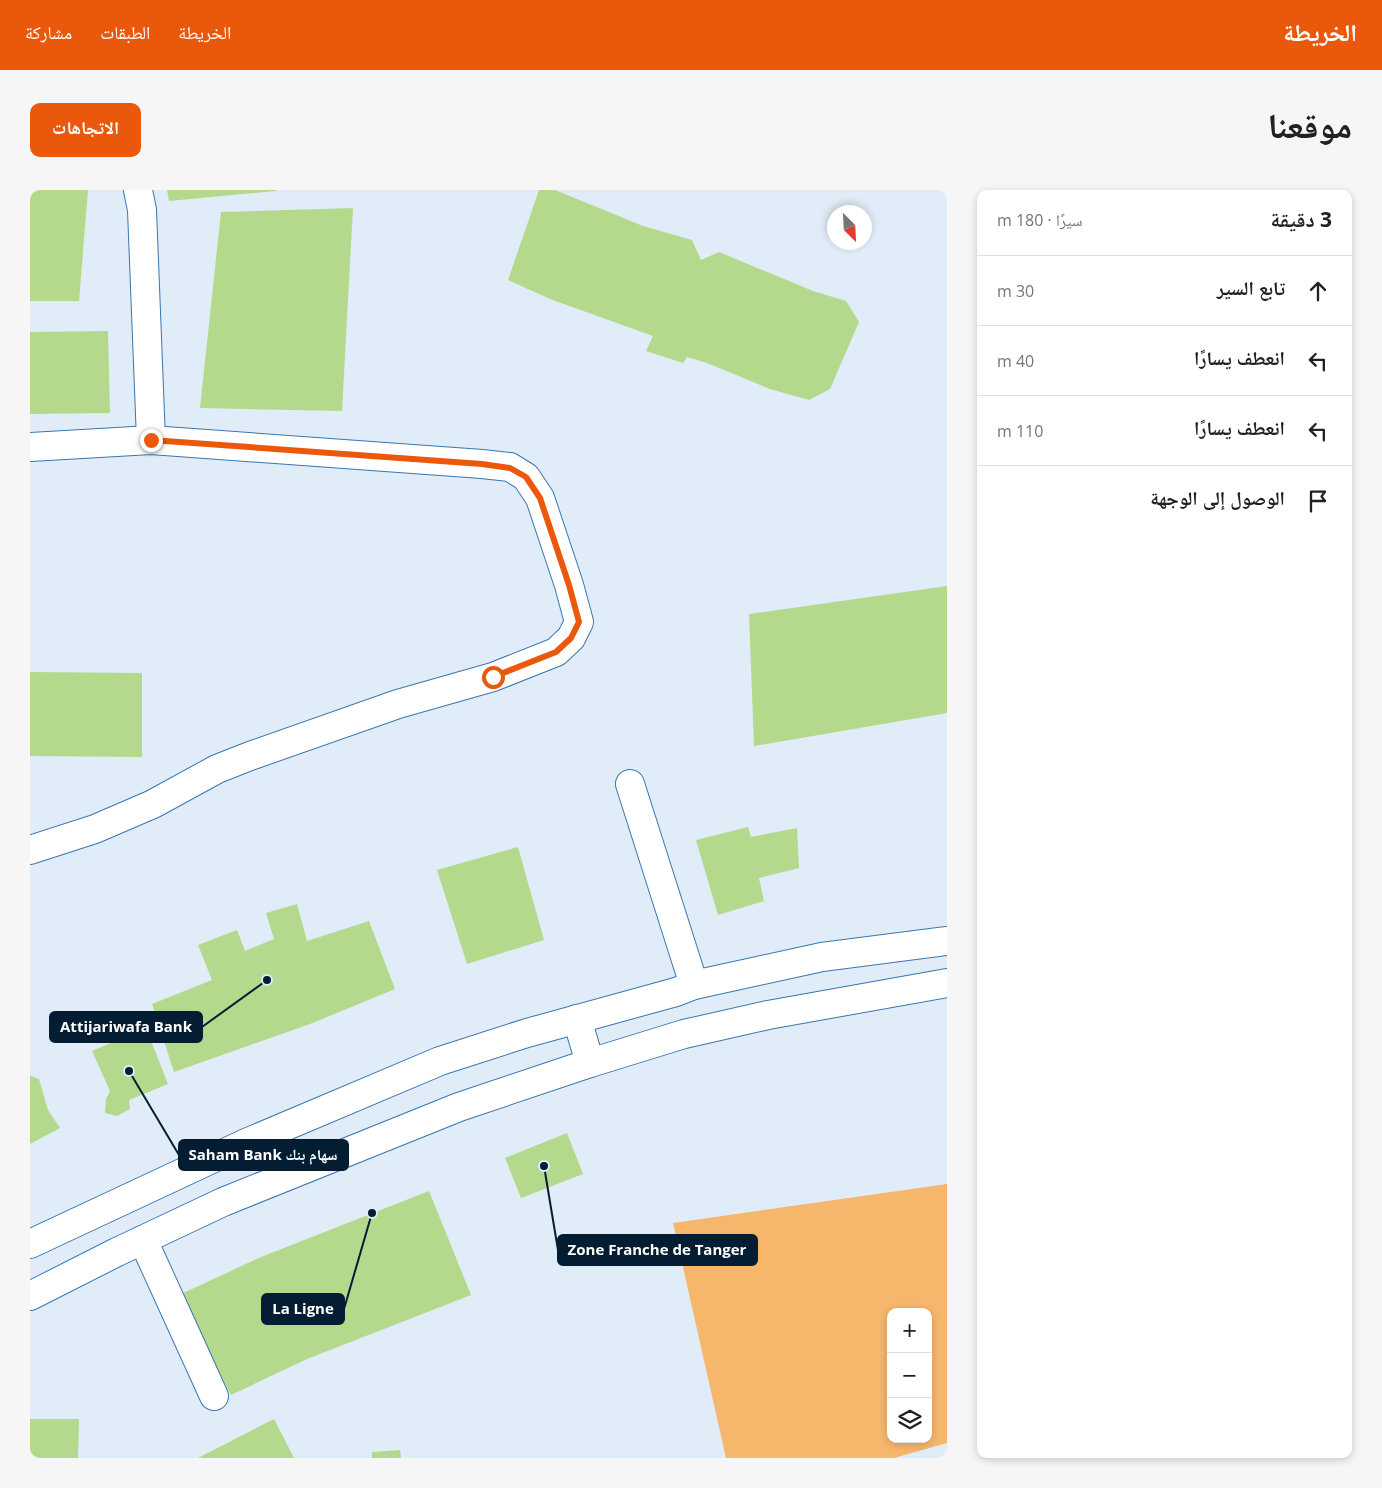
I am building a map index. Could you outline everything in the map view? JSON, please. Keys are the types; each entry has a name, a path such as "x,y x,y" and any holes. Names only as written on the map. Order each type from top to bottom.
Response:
{"street":[{"path":"138,190 142,210 151,440"},
{"path":"30,447 151,440 463,462 510,468 526,477 540,498 569,585 579,622 571,638 556,652 527,665 493,677 398,704 250,756 218,770 153,804 95,829 30,850"},
{"path":"630,784 694,985"},
{"path":"30,1244 246,1143 440,1061 577,1019 676,992 694,985 822,957 947,941"},
{"path":"30,1296 223,1202 459,1108 590,1063 684,1034 768,1015 947,984"},
{"path":"577,1019 590,1063"},
{"path":"143,1240 214,1396"}],"shaded area":[{"path":"947,1184 947,1443 894,1458 726,1458 673,1223"}],"building":[{"path":"30,190 88,190 79,301 30,301"},
{"path":"167,190 276,190 276,191 169,201"},
{"path":"539,190 555,190 643,226 692,240 701,260 719,252 813,291 846,301 859,322 830,389 809,400 770,389 707,363 687,357 683,363 646,351 653,336 550,299 508,280"},
{"path":"353,208 342,411 200,408 221,212"},
{"path":"108,331 110,413 30,414 30,332"},
{"path":"947,586 947,713 754,746 749,614"},
{"path":"30,672 142,673 142,757 30,756"},
{"path":"748,827 751,837 797,828 799,868 759,878 764,901 718,915 696,840"},
{"path":"518,847 544,940 467,964 437,870"},
{"path":"297,904 307,941 369,921 395,989 310,1024 174,1072 152,1004 212,980 198,945 237,930 245,951 274,939 266,913"},
{"path":"146,1028 168,1084 129,1100 130,1109 117,1116 105,1113 106,1099 110,1091 92,1051"},
{"path":"30,1076 39,1079 48,1110 60,1128 30,1144"},
{"path":"567,1133 583,1174 521,1198 505,1158"},
{"path":"429,1191 471,1295 307,1359 231,1395 179,1295 261,1257"},
{"path":"30,1419 79,1419 78,1458 30,1458"},
{"path":"274,1419 294,1458 198,1458"},
{"path":"400,1450 401,1458 372,1458 372,1452"}],"place":[{"name":"Attijariwafa Bank","path":"267,980"},
{"name":"Saham Bank سهام بنك","path":"129,1071"},
{"name":"Zone Franche de Tanger","path":"544,1166"},
{"name":"La Ligne","path":"372,1213"}],"route":[{"path":"151,440 482,464 510,468 526,477 540,498 569,585 579,622 571,638 556,652 493,677"}]}
